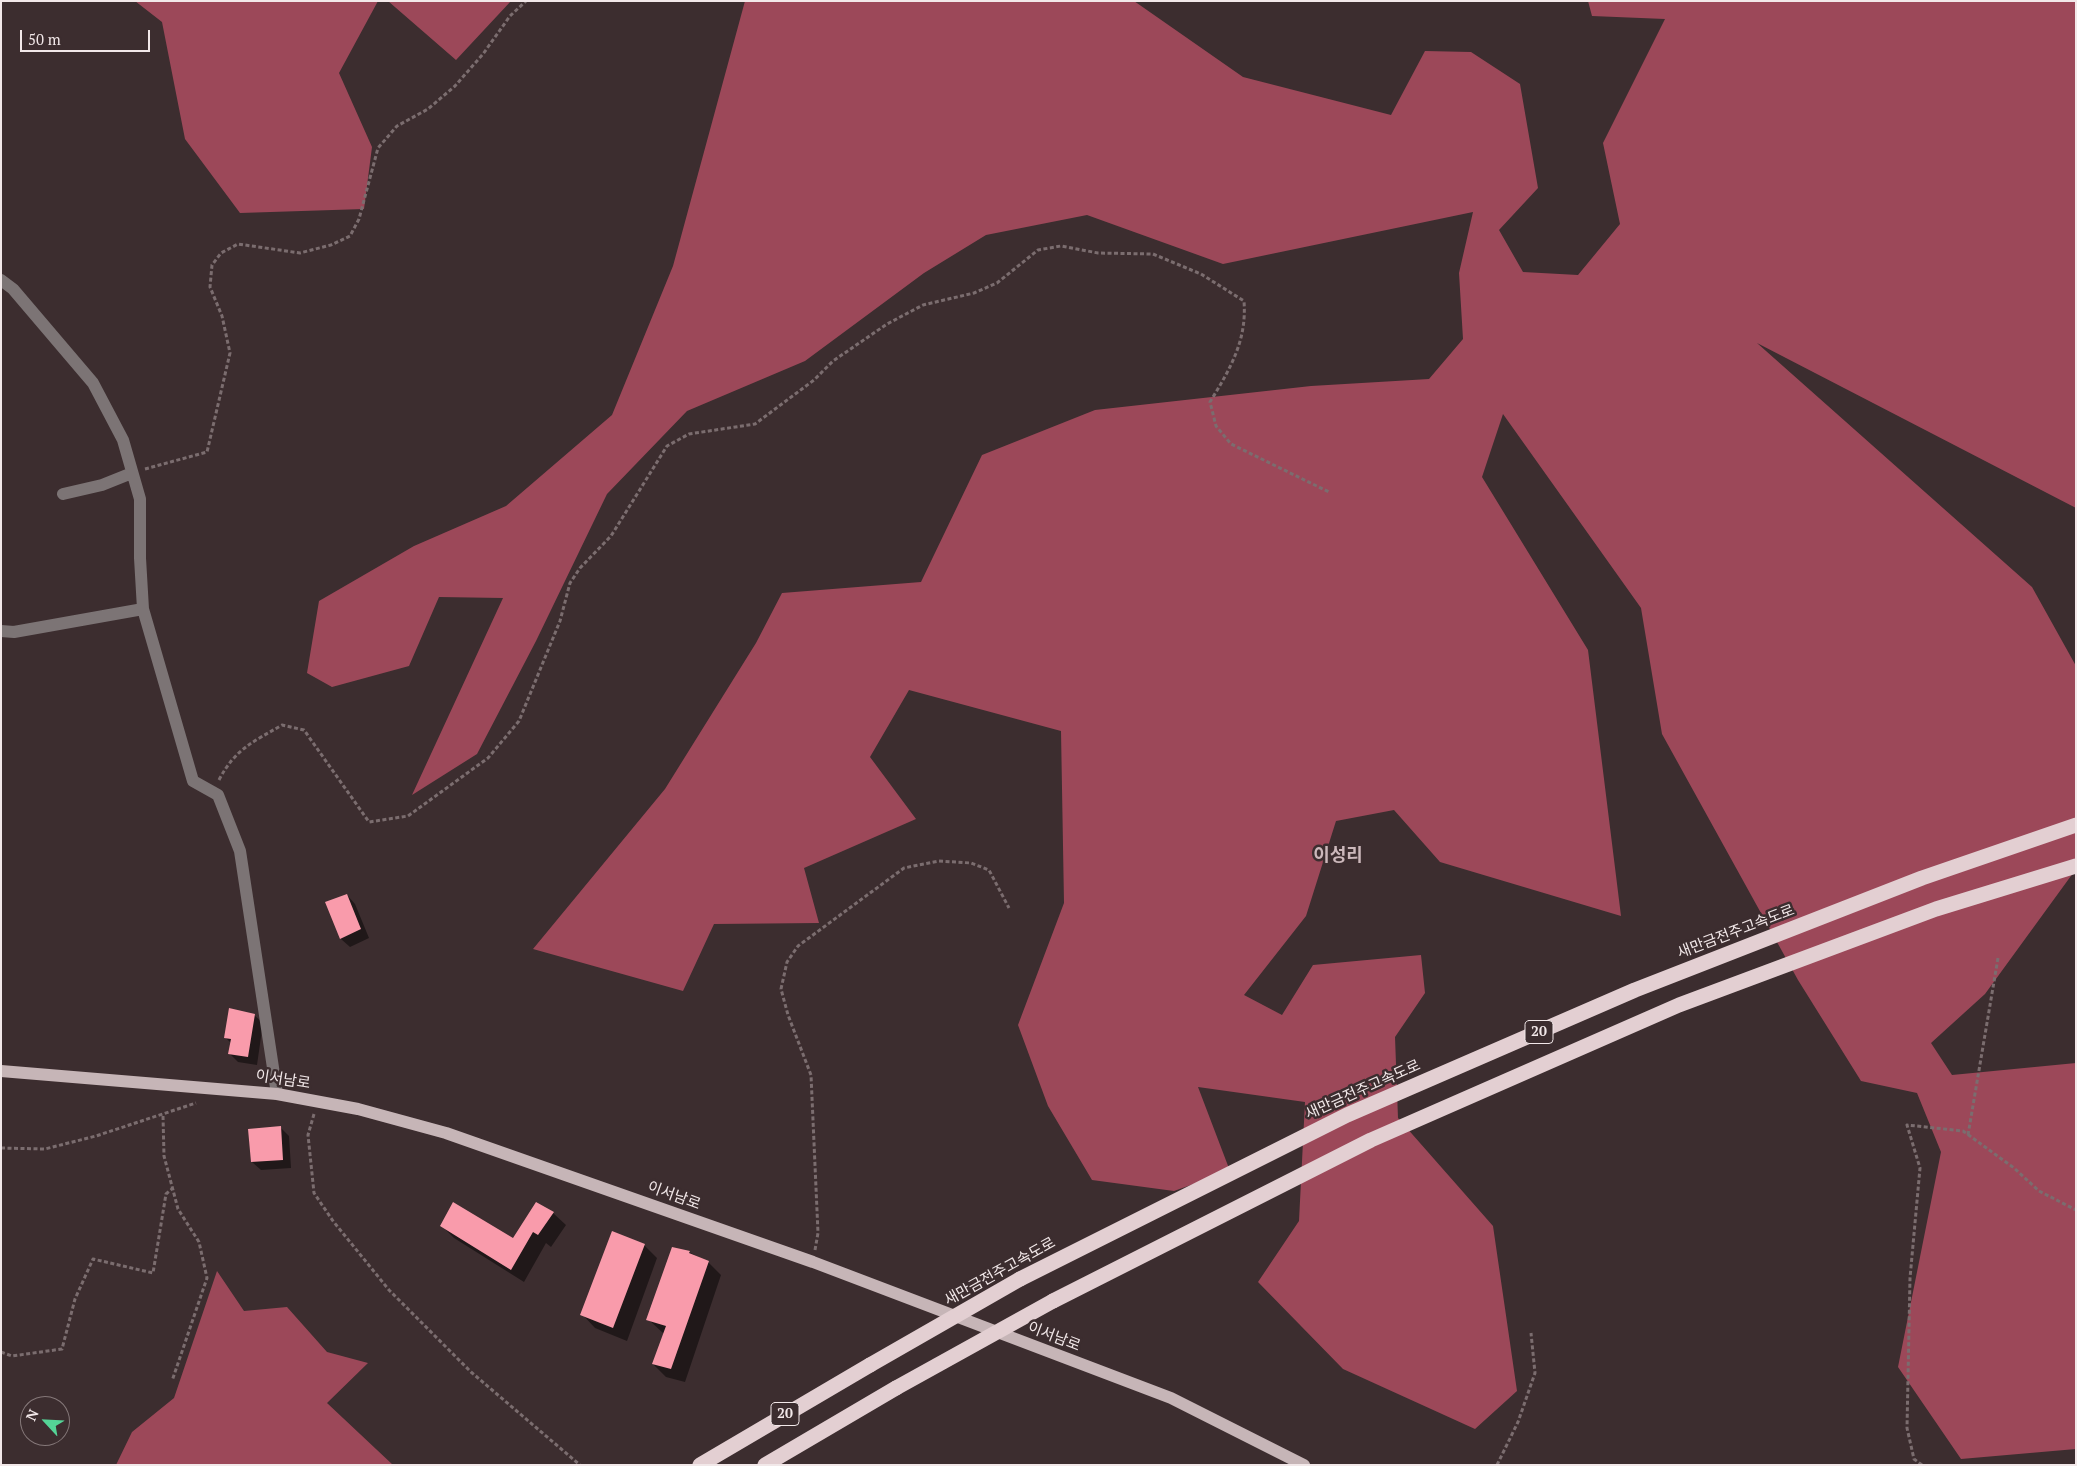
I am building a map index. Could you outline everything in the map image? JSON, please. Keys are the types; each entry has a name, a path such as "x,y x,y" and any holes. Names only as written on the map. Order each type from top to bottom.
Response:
{"highway":[{"name":"새만금전주고속도로","path":"700,1465 1020,1279 1347,1115 1608,1002 1922,878 2076,826"},
{"name":"20","path":"765,1465 896,1388 1053,1301 1371,1140 1679,1005 1936,909 2076,866"}],"main road":[{"name":"이서남로","path":"1,1071 277,1094 358,1109 446,1133 813,1262 1171,1398 1304,1465"}],"lane":[{"path":"1,280 13,289 93,383 123,440 140,499 140,558 143,609 193,781 218,795 240,850 277,1094"},
{"path":"63,494 102,484 132,473"},
{"path":"1,631 14,632 143,609"}],"path":[{"path":"132,473 207,452 230,353 222,316 210,287 212,265 222,252 238,244 300,253 331,245 350,236 359,219 378,148 397,126 428,109 455,86 483,54 510,16 526,1"},
{"path":"212,792 229,760 245,747 282,725 304,730 369,822 408,816 488,758 519,721 560,621 570,583 580,568 611,536 667,446 689,434 755,424 814,380 833,361 887,324 923,305 974,292 997,283 1038,250 1061,246 1098,253 1153,254 1201,274 1244,301 1246,318 1236,359 1210,402 1216,426 1231,444 1329,492"},
{"path":"813,1262 818,1233 811,1075 788,1014 782,989 787,962 798,946 904,868 940,861 971,863 989,870 1009,908"},
{"path":"1968,1135 1998,958"},
{"path":"1,1148 45,1149 163,1116 197,1102"},
{"path":"318,1102 308,1135 314,1193 333,1221 389,1290 470,1372 580,1465"},
{"path":"163,1116 164,1156 178,1209 199,1242 207,1278 172,1381"},
{"path":"1922,1465 1914,1459 1907,1428 1910,1278 1920,1168 1907,1125 1963,1131 2014,1168 2039,1191 2076,1210"},
{"path":"1,1352 12,1356 62,1350 75,1299 93,1258 152,1273 166,1194 173,1188"},
{"path":"1497,1465 1518,1422 1535,1372 1531,1333"}],"shaded area":[{"path":"135,1 378,1 339,73 372,147 364,209 240,213 185,139 162,22"},
{"path":"388,1 511,1 456,60"},
{"path":"745,1 1134,1 1243,77 1391,115 1425,51 1471,52 1520,84 1538,188 1499,230 1523,272 1578,275 1620,224 1603,143 1665,19 1592,16 1588,1 2076,1 2076,508 1757,343 2032,587 2076,666 2076,869 1985,994 1931,1043 1952,1075 2076,1063 2076,1449 1961,1459 1898,1367 1941,1152 1917,1093 1861,1081 1798,980 1662,734 1641,608 1503,414 1482,477 1588,650 1621,916 1440,862 1394,810 1336,821 1306,916 1244,995 1282,1015 1313,965 1421,955 1425,993 1395,1037 1398,1118 1493,1226 1517,1391 1475,1429 1343,1369 1258,1282 1299,1221 1305,1102 1198,1087 1230,1171 1174,1191 1092,1180 1048,1106 1018,1025 1064,903 1061,731 909,690 870,757 916,819 804,868 819,923 714,924 683,991 533,949 665,789 756,643 782,593 921,582 982,455 1095,410 1311,386 1429,379 1463,339 1459,273 1473,212 1223,264 1087,215 986,235 924,273 805,361 687,411 607,494 536,641 477,754 412,795 503,598 439,597 409,666 332,687 307,673 319,601 414,546 506,506 612,415 673,266"},
{"path":"217,1271 244,1311 287,1307 327,1352 368,1363 327,1403 393,1465 116,1465 132,1432 174,1398"}],"building":[{"path":"347,894 361,929 340,939 325,902"},
{"path":"229,1008 255,1014 248,1057 228,1054 231,1039 224,1038"},
{"path":"281,1126 283,1160 251,1162 248,1129"},
{"path":"453,1202 513,1238 536,1202 554,1212 538,1235 533,1232 511,1270 440,1226"},
{"path":"612,1231 645,1244 613,1328 580,1315"},
{"path":"672,1247 690,1251 689,1253 709,1261 671,1369 652,1364 666,1326 646,1320"}],"district":[{"name":"이성리","path":"1338,856"}]}
